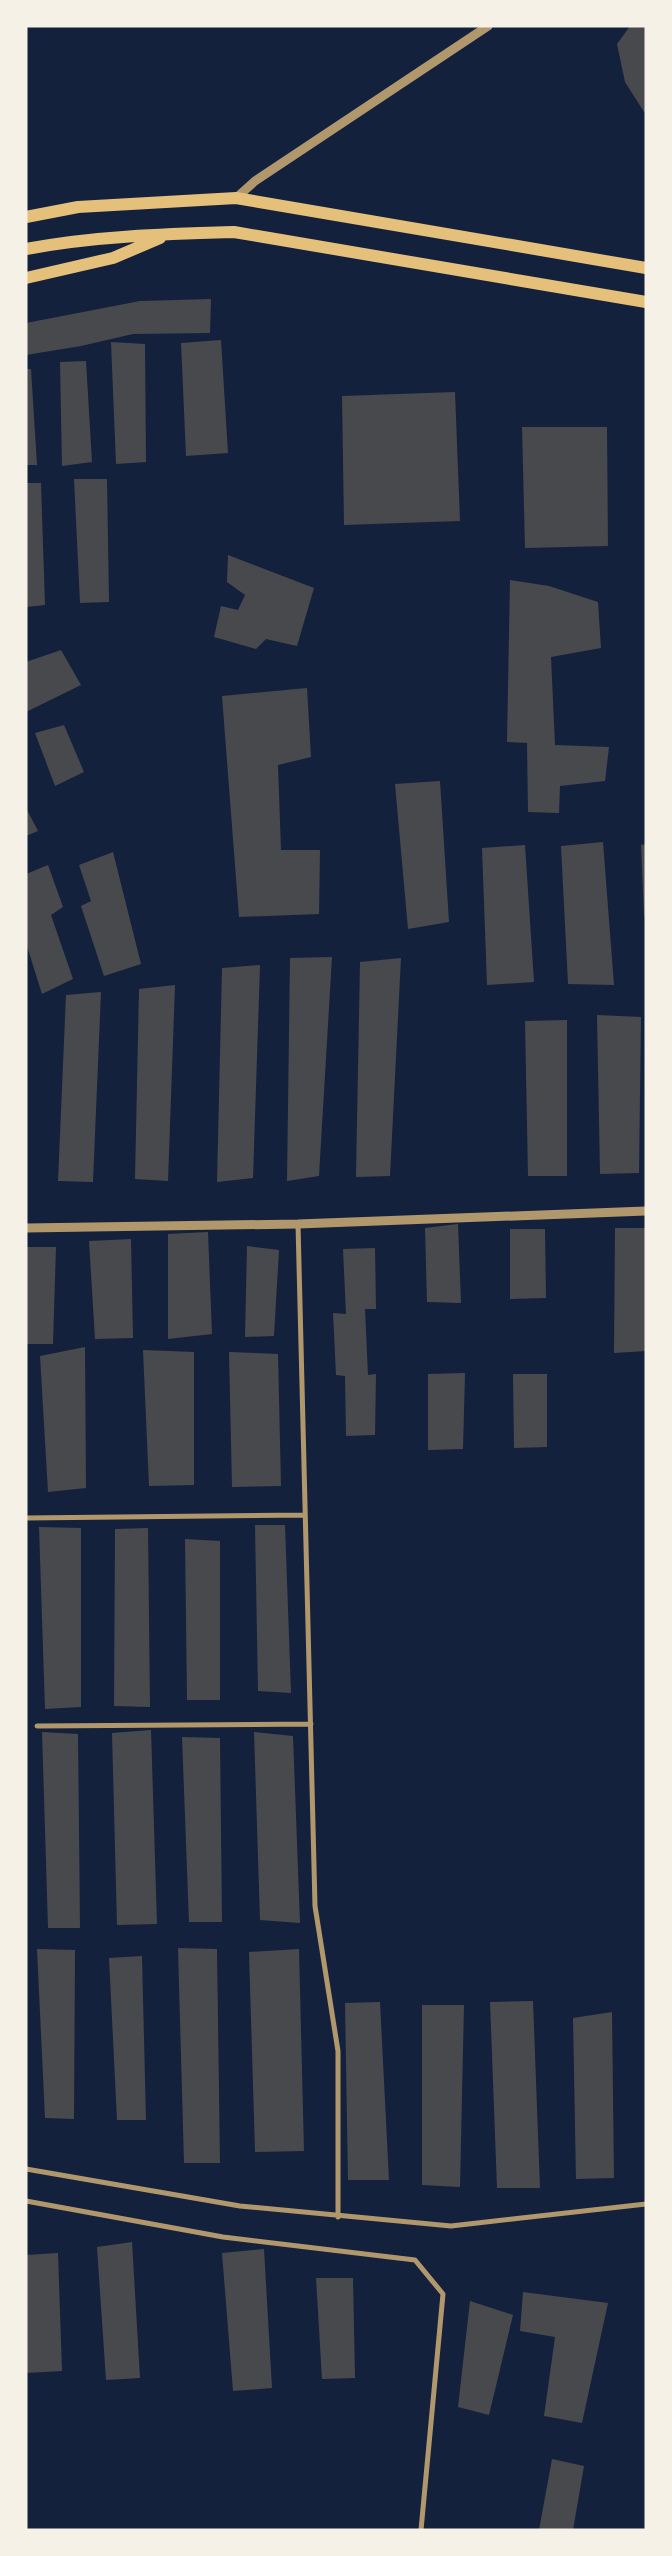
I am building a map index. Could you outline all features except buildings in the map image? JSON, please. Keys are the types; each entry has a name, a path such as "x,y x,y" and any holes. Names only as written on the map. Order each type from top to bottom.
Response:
{"main road":[{"path":"26,217 78,207 236,198 646,268"},
{"path":"26,249 59,243 169,234 234,232 646,302"},
{"path":"26,278 113,258 169,234"}],"street":[{"path":"236,198 255,181 488,26"},
{"path":"26,1228 298,1224 646,1211"},
{"path":"298,1224 315,1906 338,2051 338,2217"},
{"path":"26,1518 305,1515"},
{"path":"37,1726 310,1724"},
{"path":"26,2169 240,2206 338,2217 451,2226 646,2204"},
{"path":"26,2201 223,2237 415,2260 443,2294 421,2530"}]}
